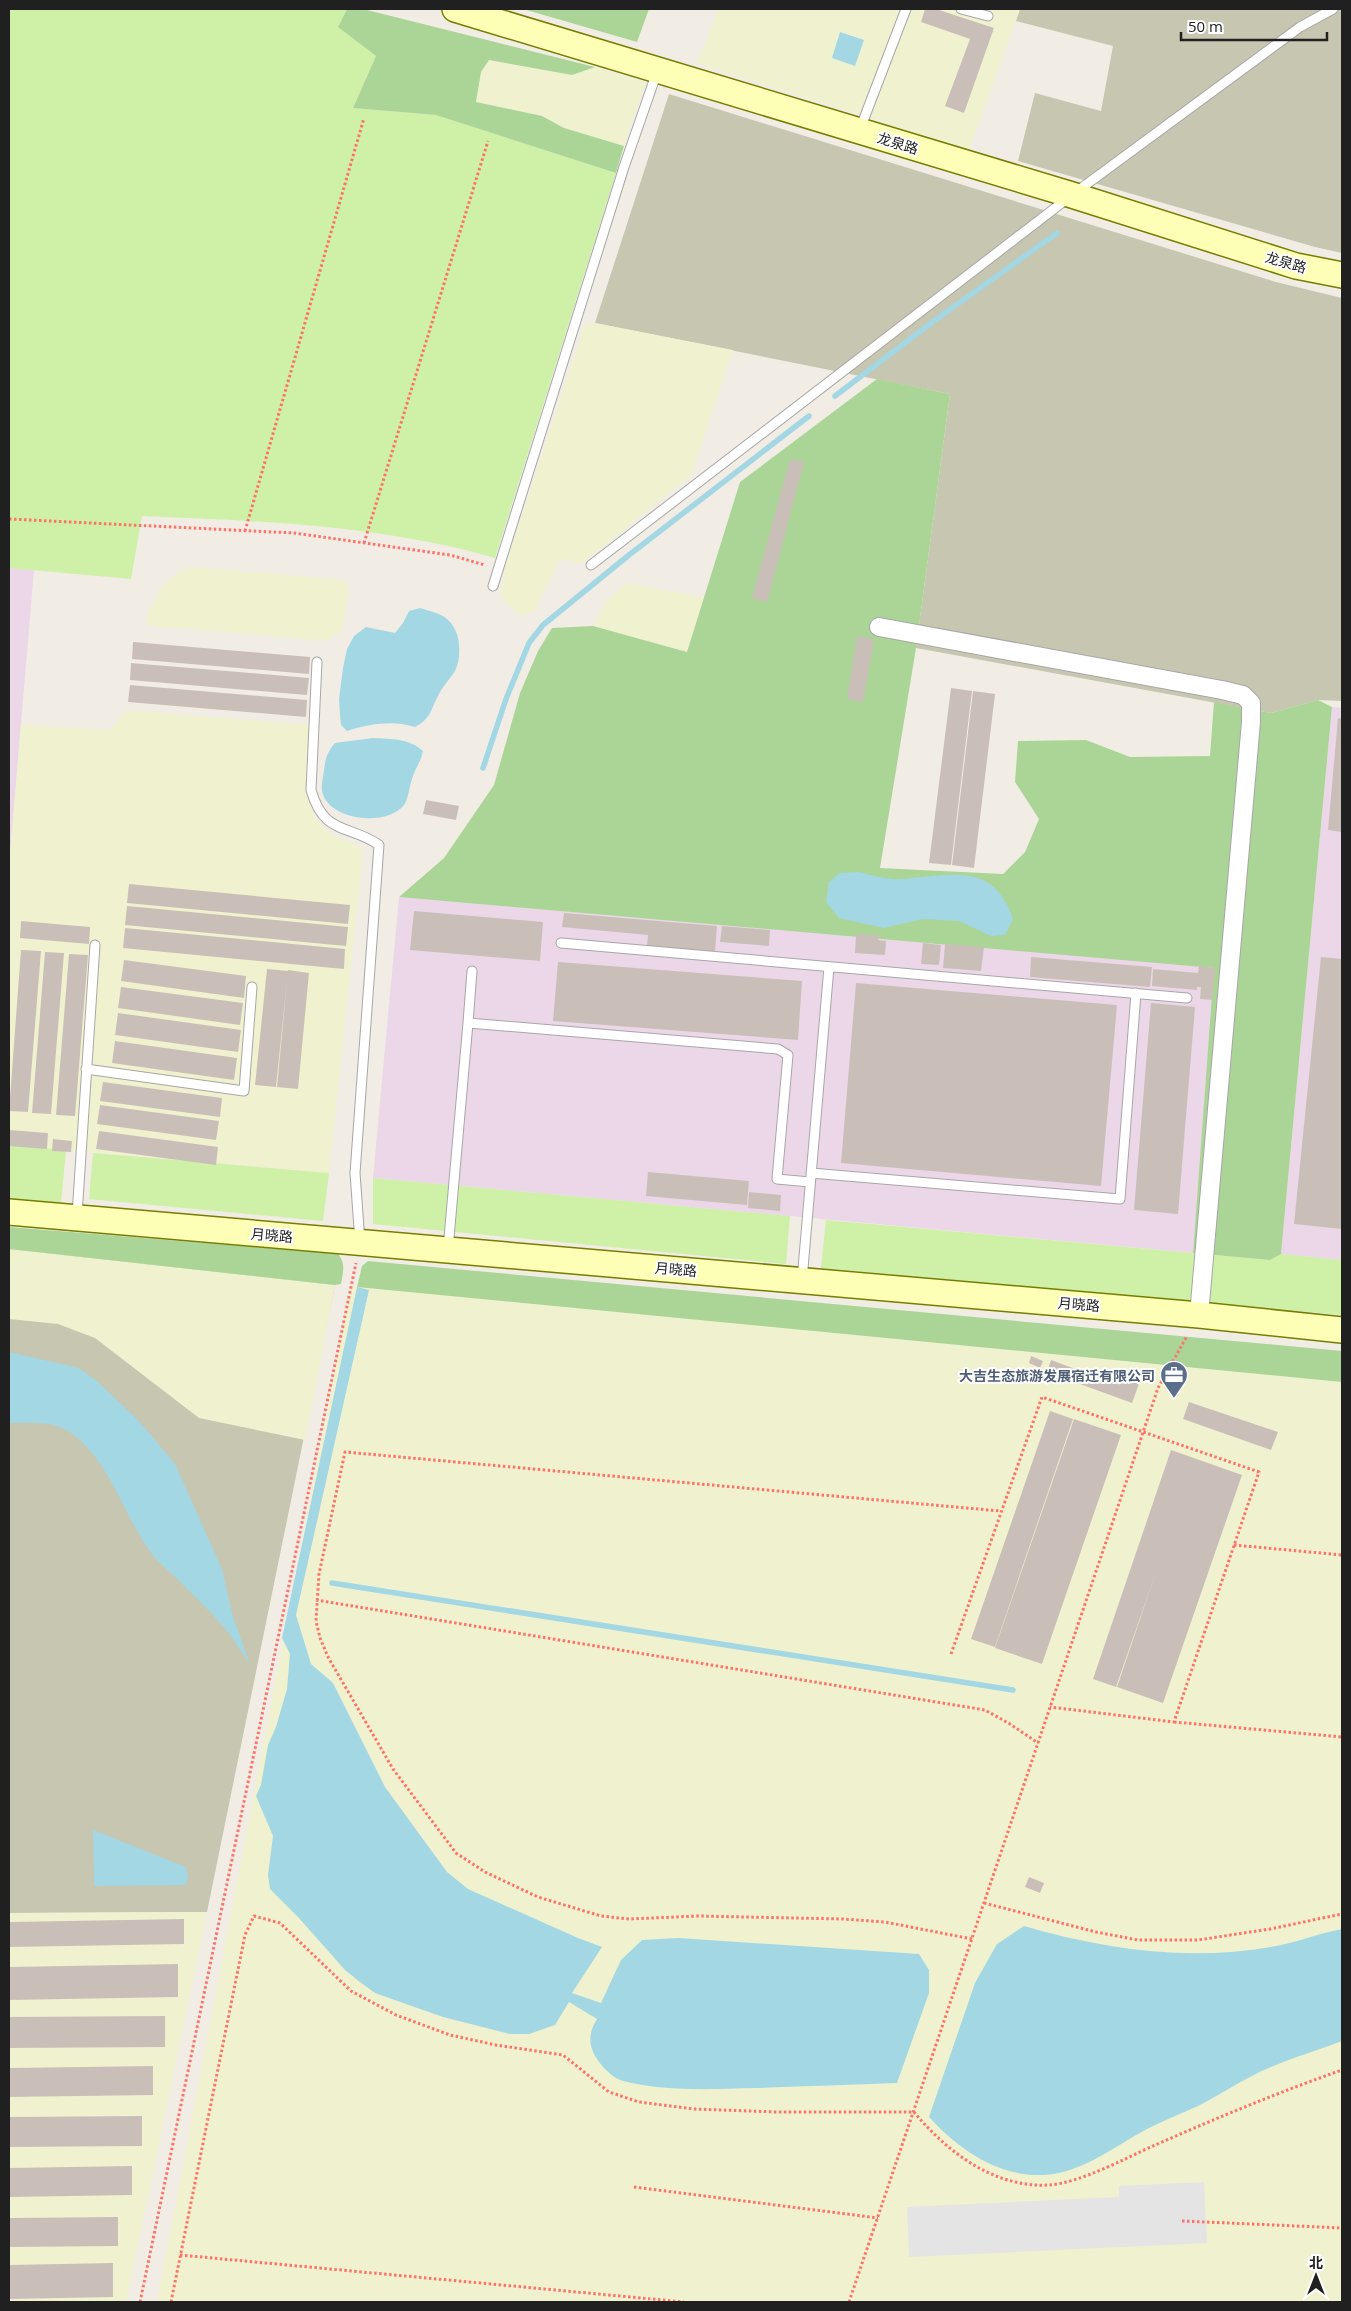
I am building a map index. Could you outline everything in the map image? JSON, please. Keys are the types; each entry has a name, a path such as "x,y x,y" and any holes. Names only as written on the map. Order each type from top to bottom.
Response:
{"street":[{"name":"龙泉路","path":"455,9 1296,266 1342,275"},
{"path":"879,627 1222,690 1243,695 1250,704 1251,722 1199,1315"},
{"name":"月晓路","path":"9,1212 1199,1315 1342,1330"}],"lane":[{"path":"859,132 906,9"},
{"path":"961,9 988,16"},
{"path":"591,565 1072,196 1300,27 1333,9"},
{"path":"493,586 624,166 658,71"},
{"path":"316,662 311,790 314,801 322,814 338,828 370,839 379,846 355,1173 360,1242"},
{"path":"561,943 1187,998"},
{"path":"77,1218 95,945"},
{"path":"802,1280 829,967"},
{"path":"448,1250 472,971"},
{"path":"86,1069 244,1090 252,988"},
{"path":"468,1023 778,1049 788,1055 778,1179 811,1178 1120,1199 1136,993"}],"path":[{"path":"245,530 364,118"},
{"path":"364,543 488,141"},
{"path":"9,519 294,533 450,555 497,570"},
{"path":"140,2302 360,1242"},
{"path":"849,2302 1158,1388 1199,1315"},
{"path":"951,1654 1000,1511 1042,1397 1259,1472 1174,1722"},
{"path":"972,1939 885,1922 844,1919 698,1916 629,1919 600,1916 538,1897 484,1872 456,1853 393,1769 328,1657 316,1621 316,1600 319,1574 345,1452 1000,1511"},
{"path":"1234,1546 1342,1555"},
{"path":"316,1600 985,1710 1038,1743"},
{"path":"1050,1707 1174,1722 1342,1736"},
{"path":"984,1903 1096,1932 1138,1940 1198,1940 1270,1929 1342,1914"},
{"path":"171,2302 245,1936 254,1916 280,1924 351,1991 396,2015 450,2035 496,2045 564,2055 609,2092 639,2102 694,2109 914,2112 933,2135 959,2156 990,2173 1018,2183 1050,2185 1084,2176 1271,2095 1342,2070"},
{"path":"634,2187 878,2218"},
{"path":"1182,2220 1342,2228"},
{"path":"180,2255 684,2302"}],"shaded area":[{"path":"719,9 1020,9 969,150 697,63"},
{"path":"1020,9 1342,9 1342,253 1315,247 1018,161 1035,93 1101,111 1113,46 1016,21"},
{"path":"489,60 572,75 595,67 646,82 624,146 564,128 542,116 476,102 481,72"},
{"path":"669,94 1276,282 1342,298 1342,701 1318,700 1271,713 916,648 950,394 595,323"},
{"path":"595,323 733,350 691,475 582,563 560,559 535,610 523,615 513,610 501,597 505,567 585,324"},
{"path":"191,567 336,579 347,582 349,589 342,631 327,640 317,640 146,625 149,611 162,587 180,571"},
{"path":"9,568 34,570 9,867"},
{"path":"627,583 704,598 687,652 593,626 606,601"},
{"path":"1332,707 1342,708 1342,1260 1281,1254"},
{"path":"127,710 312,725 309,800 311,808 320,825 329,833 342,840 356,844 363,851 329,1173 9,1145 9,867 21,725 110,730"},
{"path":"399,897 1215,967 1193,1253 373,1178"},
{"path":"9,1249 335,1285 207,1912 9,1913"},
{"path":"9,1249 335,1285 305,1440 199,1418 95,1338 58,1324 9,1319"},
{"path":"351,1286 1342,1382 1342,2302 157,2302"},
{"path":"207,1912 126,2302 9,2302 9,1913"},
{"path":"1204,2182 1207,2243 909,2257 907,2207 1119,2197 1119,2186"}],"green space":[{"path":"9,9 347,9 338,27 376,56 353,108 436,115 616,173 495,558 408,538 320,526 142,516 131,579 9,568"},
{"path":"347,9 363,9 595,67 572,75 489,60 481,72 476,102 542,116 564,128 624,146 616,173 436,115 353,108 376,56 338,27"},
{"path":"523,9 649,9 637,42"},
{"path":"877,379 950,394 916,648 880,868 1003,874 1025,852 1039,819 1015,782 1018,741 1086,740 1130,757 1210,756 1214,702 1271,713 1318,700 1332,707 1281,1254 1270,1260 1193,1253 1214,968 399,897 444,858 494,785 520,693 538,651 552,628 593,626 687,652 740,482"},
{"path":"9,1145 66,1150 61,1204 9,1199"},
{"path":"93,1153 329,1173 323,1221 89,1199"},
{"path":"373,1178 790,1216 786,1264 373,1224"},
{"path":"826,1220 1270,1260 1281,1254 1342,1260 1342,1315 821,1268"},
{"path":"9,1227 338,1254 343,1264 341,1284 335,1285 9,1249"},
{"path":"368,1261 1342,1351 1342,1382 357,1287 362,1266"}],"water":[{"path":"840,32 864,40 855,66 832,58"},
{"path":"420,608 445,618 456,631 459,644 459,659 455,671 441,691 430,713 421,724 415,727 389,723 364,726 347,731 341,725 339,699 347,649 354,636 366,627 395,633 409,611"},
{"path":"373,738 406,741 423,751 404,805 396,812 385,816 359,818 335,809 327,801 322,791 325,763 335,743"},
{"path":"859,872 898,879 955,875 983,880 995,888 1005,901 1013,919 1005,935 991,936 959,921 923,919 884,928 839,918 826,902 829,882 840,873"},
{"path":"357,1287 369,1290 296,1615 311,1664 333,1683 385,1787 447,1872 468,1889 602,1947 572,1993 601,2003 621,1960 642,1940 678,1938 919,1954 929,1970 929,1993 897,2083 706,2089 656,2087 623,2081 605,2069 593,2051 590,2039 597,2019 569,2002 555,2025 529,2034 510,2034 443,2017 375,1993 345,1970 298,1917 270,1889 268,1875 273,1836 256,1796 261,1785 268,1745 276,1727 287,1689 290,1654 282,1638"},
{"path":"9,1352 79,1368 98,1382 140,1422 175,1464 222,1569 233,1617 250,1664 223,1626 149,1550 98,1460 87,1447 67,1430 59,1427 43,1423 9,1423"},
{"path":"93,1830 186,1867 188,1876 186,1885 94,1886"},
{"path":"1024,1926 1086,1942 1149,1951 1180,1953 1244,1951 1276,1946 1342,1929 1342,2041 1262,2071 1198,2106 1153,2126 1086,2164 1058,2173 1043,2175 1010,2171 995,2166 966,2150 940,2129 929,2117 975,1983 997,1944"}],"building":[{"path":"925,9 936,9 994,28 964,113 945,106 970,39 921,22"},
{"path":"790,459 804,462 767,602 752,598"},
{"path":"857,636 874,639 863,702 847,699"},
{"path":"133,642 310,657 309,674 132,659"},
{"path":"131,663 309,678 307,695 130,680"},
{"path":"130,685 307,700 306,717 128,702"},
{"path":"951,688 972,691 951,865 929,863"},
{"path":"973,691 995,694 974,868 952,865"},
{"path":"1338,718 1342,719 1342,832 1328,830"},
{"path":"426,800 459,806 456,820 423,814"},
{"path":"129,884 350,905 348,924 127,903"},
{"path":"127,906 348,927 346,946 125,925"},
{"path":"414,911 543,922 540,961 410,950"},
{"path":"564,913 717,926 715,952 647,946 648,935 562,927"},
{"path":"21,921 90,927 89,944 20,938"},
{"path":"722,926 770,930 769,946 720,942"},
{"path":"125,928 345,949 344,969 123,948"},
{"path":"856,934 879,935 878,940 886,941 885,955 855,953"},
{"path":"923,943 941,945 939,965 921,964"},
{"path":"945,944 984,947 981,971 943,968"},
{"path":"21,950 41,951 28,1112 9,1111"},
{"path":"45,952 64,953 51,1114 32,1113"},
{"path":"69,954 88,955 75,1116 56,1115"},
{"path":"1031,957 1152,967 1150,987 1030,977"},
{"path":"1321,957 1342,959 1342,1229 1294,1224"},
{"path":"124,960 246,976 244,998 121,981"},
{"path":"558,962 802,981 798,1040 553,1021"},
{"path":"1199,966 1215,968 1212,1000 1200,999 1201,987 1197,987 1197,990 1152,986 1153,969 1198,973"},
{"path":"267,969 288,971 276,1087 255,1085"},
{"path":"288,970 309,973 298,1089 277,1087"},
{"path":"856,983 1117,1005 1101,1186 841,1163"},
{"path":"121,987 243,1003 240,1025 118,1008"},
{"path":"1151,1003 1195,1007 1178,1214 1134,1210"},
{"path":"118,1013 241,1030 238,1052 115,1035"},
{"path":"115,1041 237,1058 234,1080 112,1063"},
{"path":"103,1082 222,1098 220,1117 100,1101"},
{"path":"100,1105 219,1121 216,1140 97,1124"},
{"path":"9,1130 48,1133 47,1149 9,1146"},
{"path":"99,1131 218,1147 216,1165 96,1149"},
{"path":"53,1139 72,1141 71,1152 52,1151"},
{"path":"648,1172 749,1181 747,1205 646,1196"},
{"path":"749,1192 781,1195 780,1211 748,1208"},
{"path":"1031,1356 1043,1361 1040,1368 1029,1363"},
{"path":"1051,1360 1097,1377 1099,1370 1139,1384 1132,1403 1047,1372"},
{"path":"1189,1402 1278,1432 1271,1450 1183,1419"},
{"path":"1050,1411 1073,1419 995,1647 971,1639"},
{"path":"1074,1419 1121,1435 1042,1664 995,1648"},
{"path":"1171,1450 1242,1475 1163,1703 1117,1687 1156,1572 1116,1687 1093,1679"},
{"path":"1029,1877 1044,1883 1040,1893 1025,1887"},
{"path":"184,1919 184,1944 9,1947 9,1922"},
{"path":"178,1964 178,1997 9,2000 9,1967"},
{"path":"165,2016 165,2047 9,2048 9,2017"},
{"path":"153,2066 153,2095 9,2097 9,2068"},
{"path":"142,2116 142,2146 9,2147 9,2117"},
{"path":"132,2166 132,2195 9,2197 9,2168"},
{"path":"118,2217 118,2246 9,2247 9,2218"},
{"path":"113,2263 113,2297 9,2299 9,2265"}],"waterway":[{"path":"835,396 931,323 1057,233"},
{"path":"483,768 506,699 529,643 543,625 629,555 809,416"},
{"path":"332,1583 1013,1690"}],"place":[{"name":"大吉生态旅游发展宿迁有限公司","path":"1174,1399"}]}
